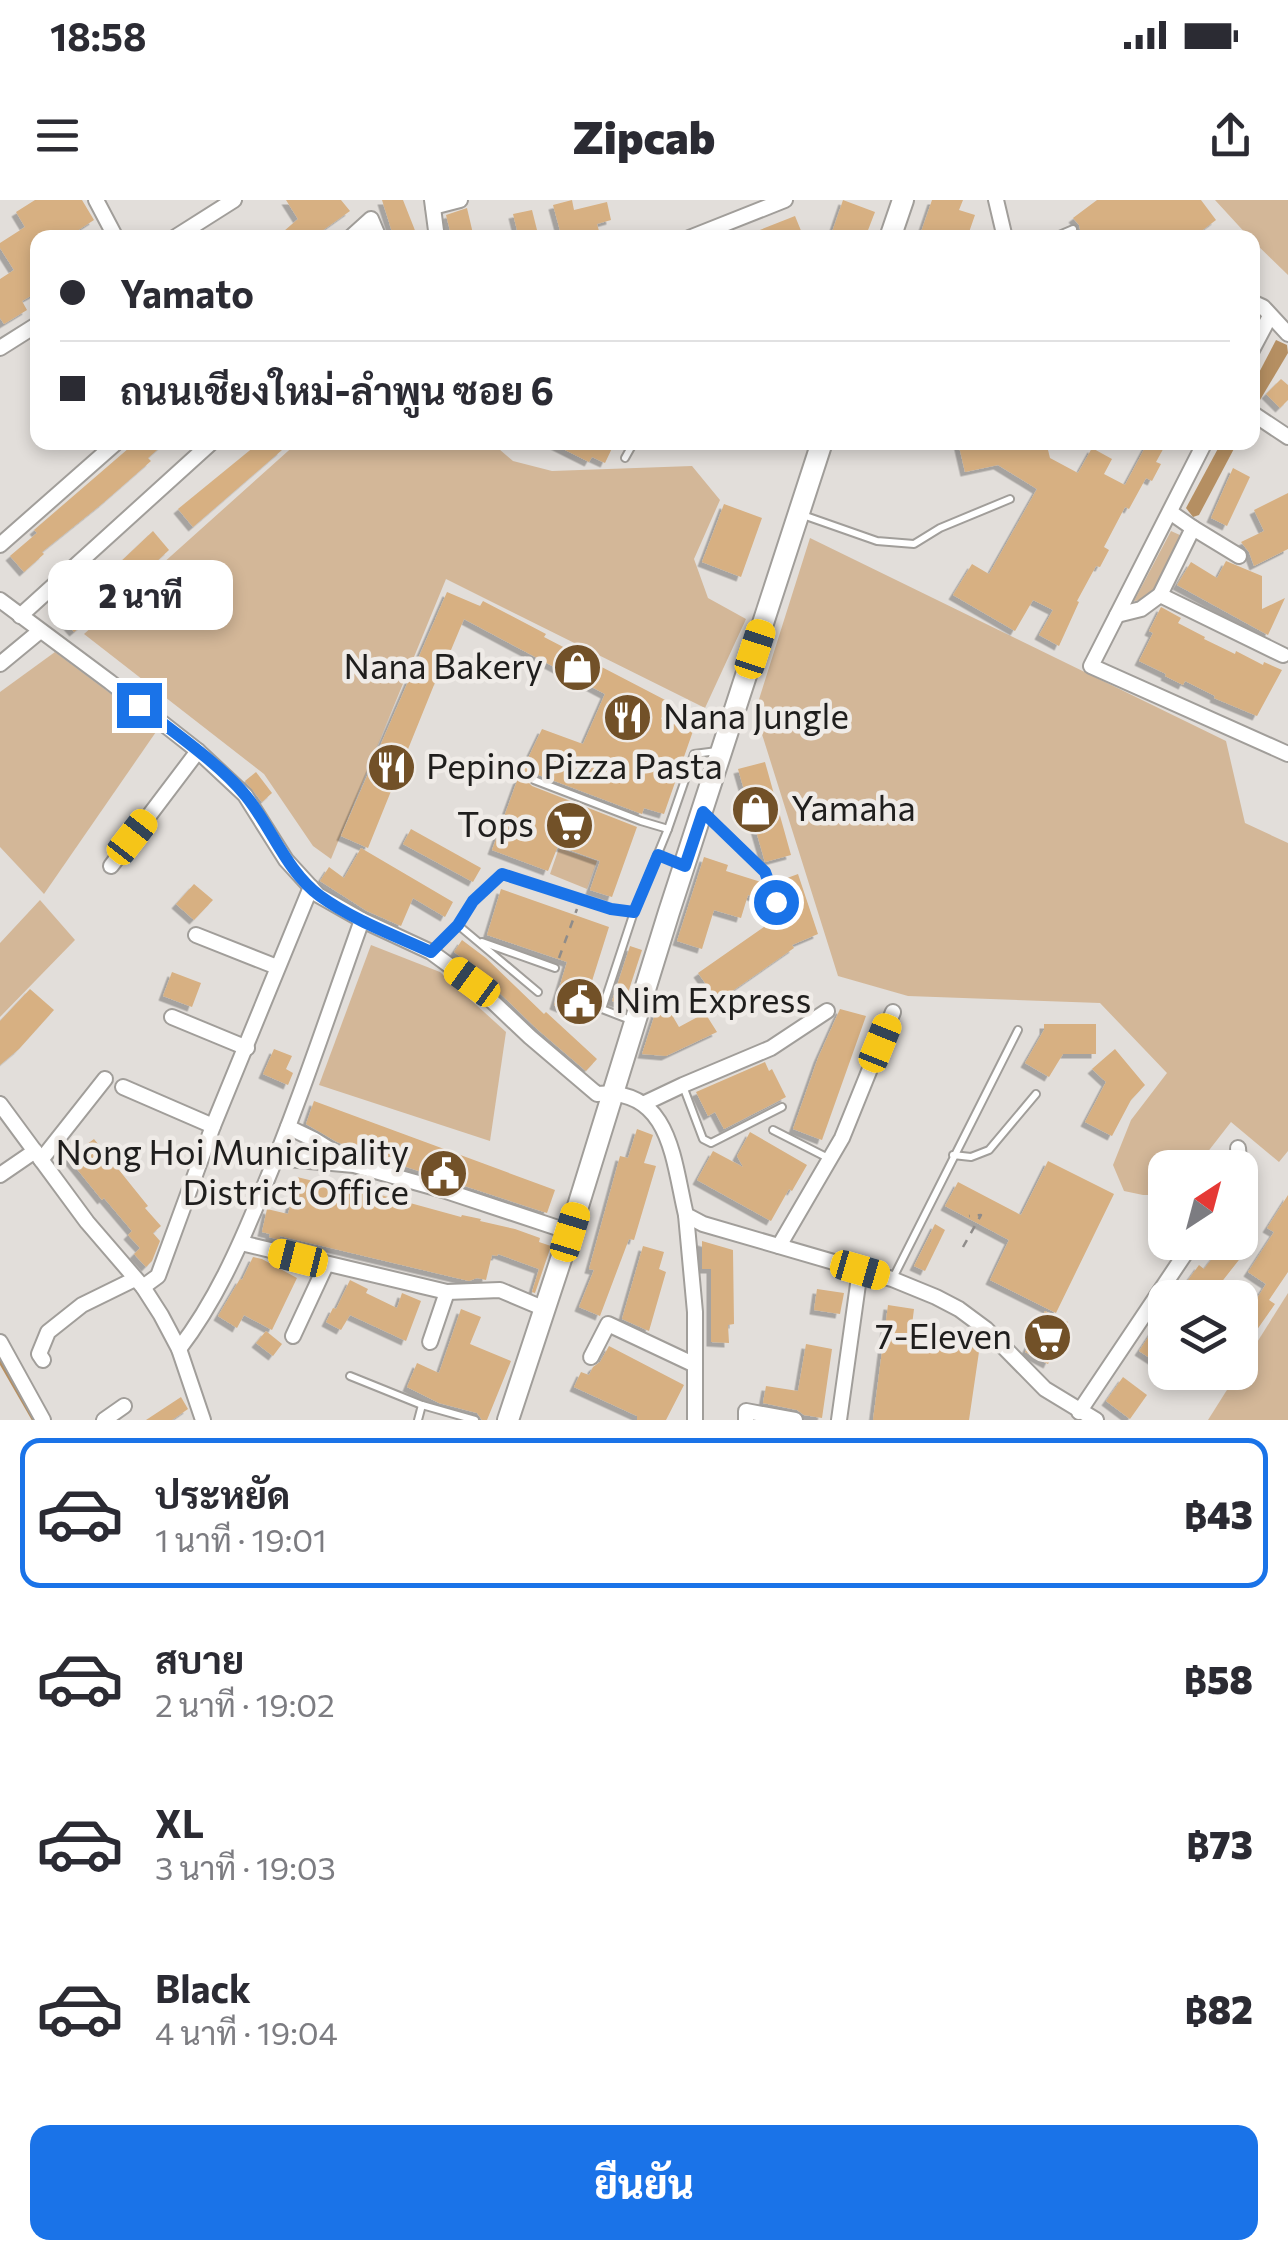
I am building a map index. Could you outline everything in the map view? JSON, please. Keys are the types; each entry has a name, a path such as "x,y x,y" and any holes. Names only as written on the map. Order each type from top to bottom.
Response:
{"main road":[{"path":"893,230 903,200"},
{"path":"508,1420 819,450"}],"street":[{"path":"96,200 112,230"},
{"path":"187,230 234,200"},
{"path":"436,230 432,204 460,200"},
{"path":"709,230 786,200"},
{"path":"996,200 1003,230"},
{"path":"359,230 372,219 376,230"},
{"path":"1260,306 1288,334"},
{"path":"1260,335 1270,316"},
{"path":"0,348 30,329"},
{"path":"1260,418 1288,437"},
{"path":"0,545 108,450"},
{"path":"20,616 203,450"},
{"path":"1201,450 1091,666 1288,754"},
{"path":"1170,512 1240,556"},
{"path":"1117,615 1141,609 1160,595 1192,528"},
{"path":"1160,595 1283,655"},
{"path":"0,600 198,752 245,795 286,860 318,895 431,952 472,982 598,1094 613,1092 645,1103 668,1140 686,1215 695,1312 695,1420"},
{"path":"0,664 40,631"},
{"path":"110,866 198,752"},
{"path":"43,1360 39,1354 48,1332 82,1304 158,1276 311,887"},
{"path":"179,1349 199,1323 240,1243 288,1128 362,920"},
{"path":"196,934 278,967"},
{"path":"645,1103 771,1048 827,1010"},
{"path":"779,1246 831,1159 893,1012"},
{"path":"172,1017 247,1048"},
{"path":"0,1175 38,1155 105,1080"},
{"path":"123,1086 214,1126"},
{"path":"0,1104 87,1222 139,1283 179,1349 203,1420"},
{"path":"288,1128 354,1165"},
{"path":"276,1158 354,1165 570,1232"},
{"path":"686,1215 703,1224 892,1279 959,1309 986,1329 1045,1390 1096,1420"},
{"path":"240,1243 447,1292 500,1290 544,1309"},
{"path":"1079,1412 1181,1260"},
{"path":"293,1336 326,1265"},
{"path":"839,1420 860,1270"},
{"path":"430,1342 447,1292"},
{"path":"592,1358 608,1324 695,1366"},
{"path":"0,1342 43,1420"},
{"path":"104,1420 124,1406"},
{"path":"746,1420 746,1411 795,1420"}],"lane":[{"path":"625,458 630,450"},
{"path":"799,513 877,541 914,544 940,528 1010,499"},
{"path":"634,1021 602,1010 634,912 694,754 722,750"},
{"path":"534,780 668,829"},
{"path":"703,812 765,872 776,902"},
{"path":"658,855 685,866"},
{"path":"431,952 458,925 473,901 502,874 611,909 634,912"},
{"path":"458,925 538,992"},
{"path":"476,940 555,968"},
{"path":"892,1279 1018,1030"},
{"path":"683,1085 703,1139 711,1143 782,1106"},
{"path":"953,1155 971,1157 989,1150 1036,1094"},
{"path":"773,1130 831,1159"},
{"path":"350,1376 422,1405 474,1420"},
{"path":"418,1420 422,1405"}],"path":[{"path":"555,968 580,898"},
{"path":"963,1247 981,1215 969,1216"}],"shaded area":[{"path":"1215,200 1288,200 1288,275 1260,248 1260,230 1243,230"},
{"path":"1276,340 1287,345 1288,353 1260,400 1260,371"},
{"path":"289,450 500,450 513,461 552,471 692,466 720,500 694,559 708,598 746,619 705,708 446,579 331,859 313,846 264,774 84,634"},
{"path":"1217,450 1233,450 1199,515 1193,517 1186,508"},
{"path":"1171,531 1182,536 1150,599 1134,601"},
{"path":"810,538 1226,741 1245,823 1288,843 1288,1151 1279,1162 1231,1122 1209,1150 1148,1150 1148,1195 1124,1191 1113,1165 1131,1120 1167,1073 1100,1003 908,996 838,976 755,712"},
{"path":"55,652 158,729 44,894 0,847 0,692"},
{"path":"559,848 597,861 587,889 550,874"},
{"path":"40,900 75,940 0,1017 0,943"},
{"path":"371,945 440,972 506,1032 490,1141 319,1085"},
{"path":"1288,1293 1288,1420 1208,1420 1227,1390 1258,1390 1258,1341"}],"building":[{"path":"35,200 82,200 94,220 78,230 30,230 30,296 22,301 27,310 4,324 0,318 0,279 14,270 0,243 25,227 16,212"},
{"path":"286,200 341,200 350,211 323,230 285,230 298,219"},
{"path":"382,200 403,200 415,230 391,230"},
{"path":"572,200 574,210 607,202 611,220 597,224 599,230 560,230 553,205"},
{"path":"843,200 875,212 868,230 833,230"},
{"path":"932,200 963,200 959,210 975,215 970,230 922,230"},
{"path":"1097,200 1201,200 1216,220 1203,230 1080,230 1073,218"},
{"path":"467,208 472,230 450,230 446,215"},
{"path":"532,210 537,230 517,230 513,214"},
{"path":"795,216 801,230 760,230"},
{"path":"1281,379 1288,385 1288,400 1280,408 1266,394"},
{"path":"127,450 157,450 148,458 151,461 42,552 24,572 10,556 37,533 34,530"},
{"path":"250,450 282,450 193,527 178,509"},
{"path":"565,450 611,450 605,463 592,457 589,462"},
{"path":"960,450 1048,450 1050,458 1078,473 1091,450 1096,450 1112,459 1104,474 1125,485 1144,450 1163,450 1156,462 1161,464 1152,481 1146,478 1129,509 1125,507 1104,547 1109,550 1077,601 1059,646 1039,635 1053,610 1033,600 1015,631 953,595 972,564 989,574 1037,489 998,465 965,472"},
{"path":"1233,468 1250,477 1227,526 1211,518"},
{"path":"1288,493 1288,549 1254,566 1241,542 1264,531 1254,510"},
{"path":"724,504 762,518 741,577 702,562"},
{"path":"153,531 169,550 112,603 96,585"},
{"path":"1226,561 1262,576 1262,609 1285,598 1268,635 1177,585 1191,562 1217,578"},
{"path":"447,592 480,606 483,601 669,702 661,719 693,731 664,814 644,808 642,814 536,774 528,777 532,786 637,827 612,897 590,890 600,861 558,846 548,871 492,850 517,781 542,729 583,744 605,694 464,619 368,848 341,836"},
{"path":"71,603 87,621 74,632 58,614"},
{"path":"1161,607 1181,618 1178,623 1204,639 1282,670 1257,716 1185,681 1183,685 1139,661"},
{"path":"765,762 791,855 765,862 738,769"},
{"path":"256,772 272,793 262,802 245,781"},
{"path":"411,829 481,868 473,882 403,844"},
{"path":"361,848 453,902 445,917 413,898 401,926 367,911 320,881 329,867 344,878"},
{"path":"704,857 728,865 726,871 761,882 765,892 762,899 748,895 741,918 714,910 702,949 677,941"},
{"path":"798,874 818,934 792,945 794,948 718,1001 698,973 791,908 783,906 777,886 779,881"},
{"path":"194,884 213,900 194,920 176,904"},
{"path":"501,889 609,927 581,1016 554,1005 567,962 487,935"},
{"path":"462,940 597,1059 586,1071 537,1029 483,973 454,952"},
{"path":"630,946 642,950 624,1005 612,1001"},
{"path":"172,972 201,983 192,1007 163,996"},
{"path":"30,989 54,1010 0,1065 0,1021"},
{"path":"840,1009 866,1016 822,1140 793,1129"},
{"path":"656,1011 672,1015 679,1027 705,1013 717,1032 666,1056 642,1054"},
{"path":"1044,1024 1096,1024 1096,1054 1063,1054 1049,1077 1025,1063"},
{"path":"274,1049 292,1056 286,1069 293,1073 288,1085 263,1074"},
{"path":"1115,1049 1145,1085 1131,1100 1112,1136 1085,1122 1106,1082 1092,1069"},
{"path":"765,1062 786,1097 724,1129 715,1112 708,1116 696,1092"},
{"path":"314,1101 555,1190 547,1213 337,1142 306,1124"},
{"path":"637,1129 653,1135 644,1163 656,1166 634,1240 629,1239 600,1316 579,1307 594,1270 589,1269 620,1156 628,1158"},
{"path":"750,1132 807,1165 771,1221 697,1180 713,1151 743,1167 737,1156"},
{"path":"94,1139 161,1226 153,1233 160,1241 146,1267 134,1254 140,1248 128,1235 132,1231 68,1158"},
{"path":"1048,1161 1114,1194 1056,1313 990,1280 1009,1240 945,1206 958,1182 1021,1215"},
{"path":"297,1177 481,1219 540,1238 539,1242 551,1246 535,1293 532,1292 539,1269 498,1254 492,1255 486,1280 469,1281 280,1236 280,1240 269,1237 270,1234 262,1232 267,1209 288,1214"},
{"path":"1288,1195 1288,1272 1269,1300 1275,1304 1258,1328 1258,1297 1266,1284 1248,1272 1274,1232 1267,1228"},
{"path":"935,1224 945,1230 925,1271 914,1266"},
{"path":"702,1241 733,1250 734,1324 728,1325 729,1343 711,1342 711,1269 702,1269"},
{"path":"643,1246 664,1252 659,1269 666,1272 649,1331 622,1319"},
{"path":"253,1257 297,1278 272,1330 244,1315 237,1328 218,1316"},
{"path":"1211,1260 1239,1260 1223,1280 1188,1280 1199,1265 1204,1269"},
{"path":"350,1280 397,1308 402,1293 421,1301 406,1341 350,1315 341,1330 326,1322"},
{"path":"817,1289 844,1293 840,1314 814,1310"},
{"path":"888,1305 914,1309 912,1325 952,1331 951,1340 980,1345 969,1420 873,1420"},
{"path":"461,1309 481,1317 470,1344 511,1361 487,1420 407,1387 417,1363 439,1373"},
{"name":"7-Eleven","path":"1045,1311 1068,1322 1048,1364 1025,1352"},
{"path":"266,1331 282,1344 273,1356 256,1343"},
{"path":"1148,1338 1148,1357 1139,1351"},
{"path":"806,1344 832,1349 822,1418 763,1403 766,1386 798,1391"},
{"path":"609,1346 684,1385 666,1420 637,1420 637,1416 574,1387 581,1372 589,1375"},
{"path":"1123,1377 1147,1395 1130,1419 1106,1401"},
{"path":"181,1397 188,1409 172,1420 146,1420"}],"waterway":[{"path":"0,1361 34,1420"}],"place":[{"name":"Nana Bakery","path":"578,667"},
{"name":"Nana Jungle","path":"628,717"},
{"name":"Pepino Pizza Pasta","path":"391,767"},
{"name":"Yamaha","path":"756,809"},
{"name":"Tops","path":"569,825"},
{"name":"Nim Express","path":"580,1001"},
{"name":"Nong Hoi Municipality District Office","path":"444,1173"},
{"name":"7-Eleven","path":"1047,1337"}],"route":[{"path":"139,705 245,795 286,860 318,895 431,952 458,925 473,901 502,874 611,909 634,912 658,855 685,866 703,812 765,872 776,902"}]}
